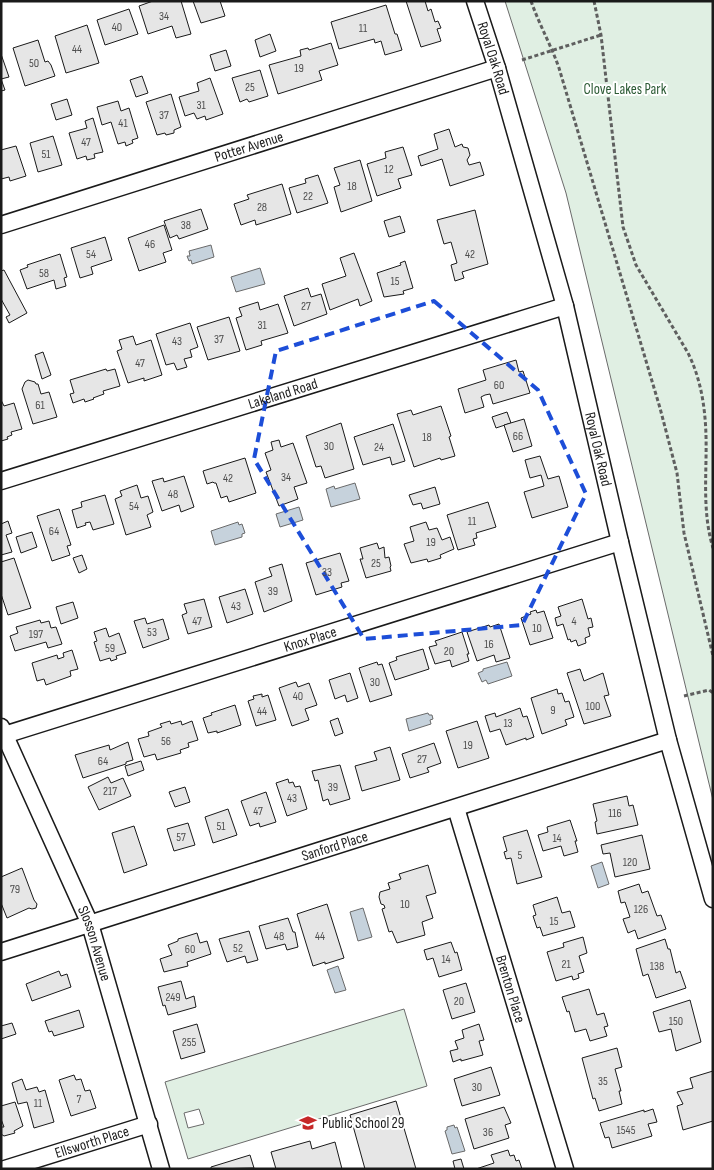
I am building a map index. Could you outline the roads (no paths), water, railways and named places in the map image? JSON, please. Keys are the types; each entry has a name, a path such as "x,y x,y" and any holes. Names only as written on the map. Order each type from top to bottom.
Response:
{"street":[{"name":"Royal Oak Road","path":"475,1 497,68 564,306 668,740 713,900"},
{"name":"Potter Avenue","path":"1,225 497,68"},
{"name":"Lakeland Road","path":"1,480 564,306"},
{"name":"Knox Place","path":"2,733 620,542"},
{"name":"Slosson Avenue","path":"2,733 90,924 161,1169"},
{"name":"Sanford Place","path":"1,952 668,740"},
{"name":"Brenton Place","path":"456,808 565,1169"},
{"name":"Ellsworth Place","path":"5,1169 149,1124"}],"place":[{"name":"Public School 29","path":"308,1123"}],"park label":[{"name":"Clove Lakes Park","path":"625,89"}]}
